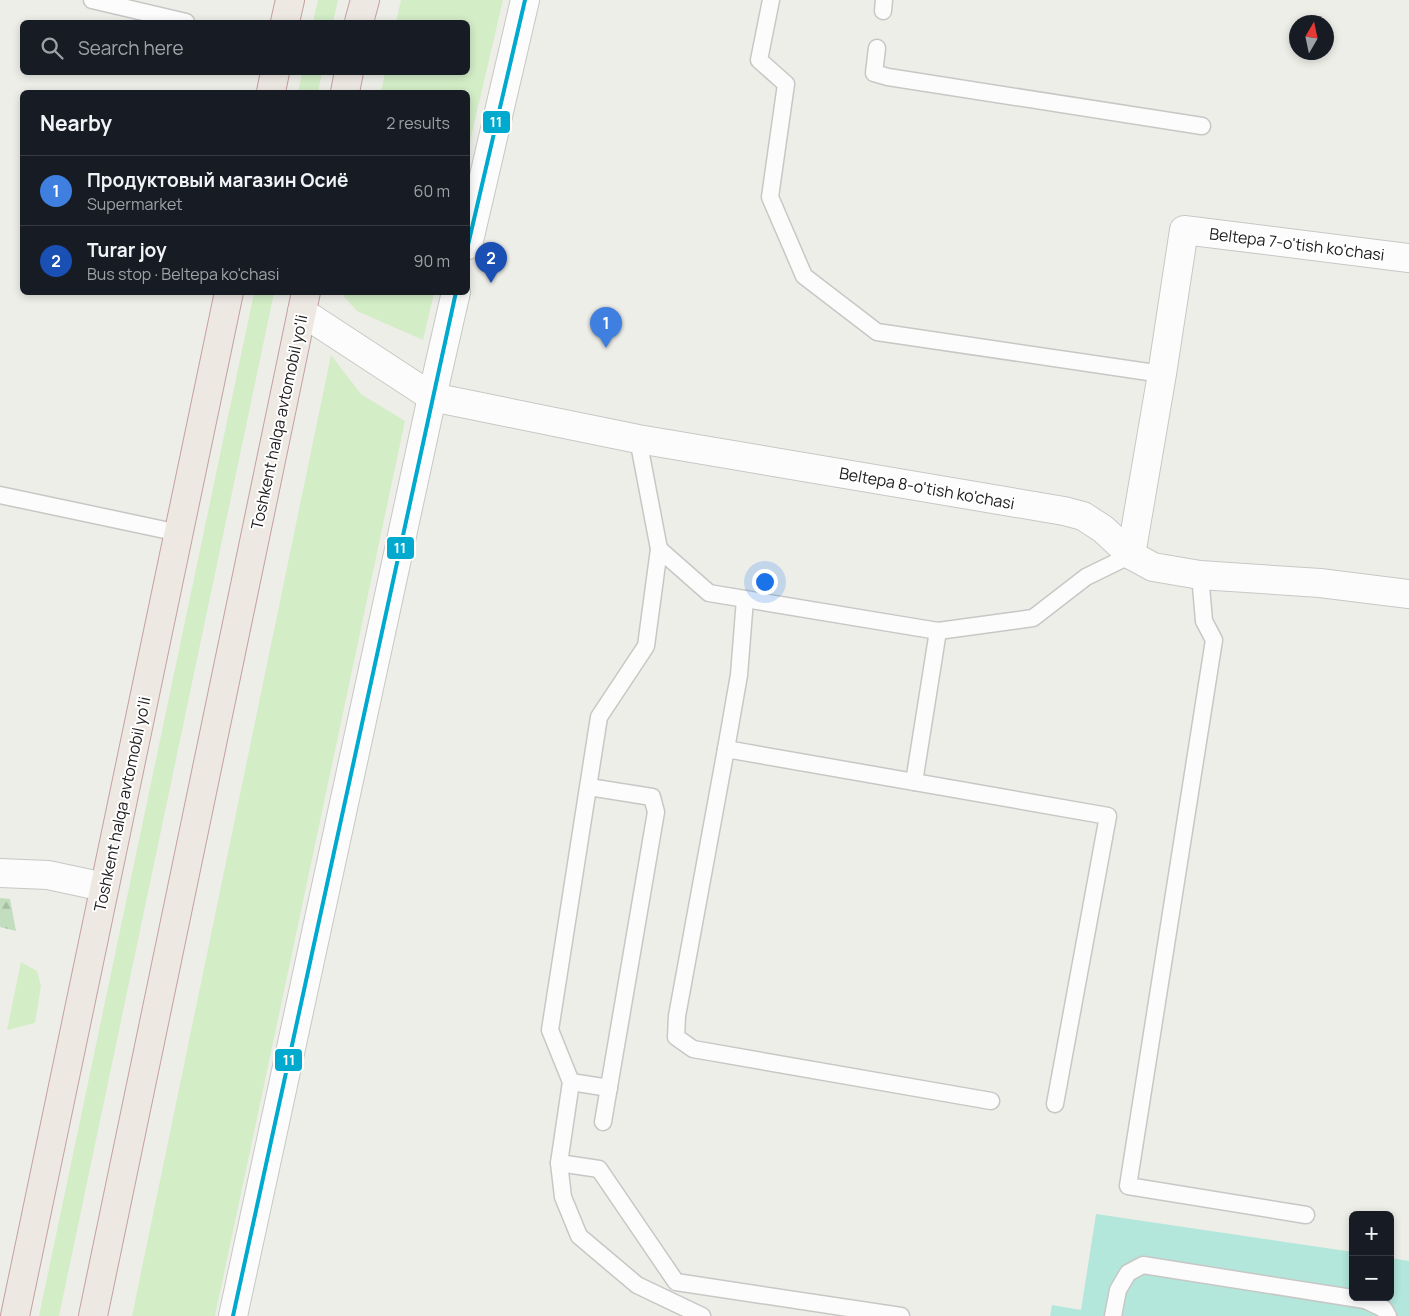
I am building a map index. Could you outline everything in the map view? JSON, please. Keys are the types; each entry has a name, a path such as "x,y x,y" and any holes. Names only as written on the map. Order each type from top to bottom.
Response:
{"highway":[{"path":"285,20 290,0"},
{"path":"360,20 365,0"},
{"path":"271,90 274,75"},
{"path":"345,90 348,75"},
{"name":"Toshkent halqa avtomobil yo'li","path":"15,1316 228,295"},
{"name":"Toshkent halqa avtomobil yo'li","path":"93,1316 304,302"}],"street":[{"path":"470,237 525,0"},
{"name":"Beltepa 7-o'tish ko'chasi","path":"1162,374 1184,230 1409,258"},
{"path":"233,1316 455,295"},
{"path":"304,302 432,397"},
{"path":"1130,555 1162,374"},
{"name":"Beltepa 8-o'tish ko'chasi","path":"432,397 638,439 1064,511 1083,516 1104,529 1130,555 1153,567 1200,575 1320,583 1409,594"},
{"path":"0,873 48,875 104,888"}],"lane":[{"path":"92,0 177,20"},
{"path":"771,0 759,60 786,84 770,197 804,276 877,332 1162,374"},
{"path":"877,48 874,72 888,77 1202,126"},
{"path":"638,439 659,549 646,646 599,717 550,1030 571,1082 559,1163 563,1197 579,1236 637,1285 702,1316"},
{"path":"0,496 179,532"},
{"path":"659,549 709,593 938,631 1033,618 1086,577 1130,555"},
{"path":"1200,575 1204,621 1214,640 1128,1186 1306,1215"},
{"path":"744,599 739,675 677,1016 676,1037 693,1049 991,1101"},
{"path":"914,782 938,631"},
{"path":"726,749 1108,816 1055,1104"},
{"path":"588,787 652,797 656,812 603,1122"},
{"path":"571,1082 609,1088"},
{"path":"559,1163 599,1169 676,1282 901,1316"},
{"path":"1113,1316 1118,1290 1128,1273 1143,1265 1365,1300 1384,1309 1388,1316"}],"green space":[{"path":"318,0 338,0 333,20 313,20"},
{"path":"401,0 503,0 470,141 470,90 381,90 385,75 470,75 470,20 396,20"},
{"path":"302,75 322,75 318,90 298,90"},
{"path":"254,295 274,295 59,1316 39,1316"},
{"path":"343,295 434,295 423,340 357,311"},
{"path":"331,355 361,394 405,421 215,1316 132,1316"},
{"path":"0,898 10,899 16,931 0,927"},
{"path":"21,962 37,971 41,986 35,1023 7,1030"}],"shaded area":[{"path":"1096,1214 1349,1251 1349,1301 1394,1301 1394,1259 1409,1261 1409,1316 1050,1316 1052,1305 1081,1310"}],"transit line":[{"name":"11","path":"470,236 525,0"},
{"name":"11","path":"233,1316 455,295"}],"place":[{"name":"Turar joy","path":"491,283"},
{"name":"Продуктовый магазин Осиё","path":"606,348"}]}
